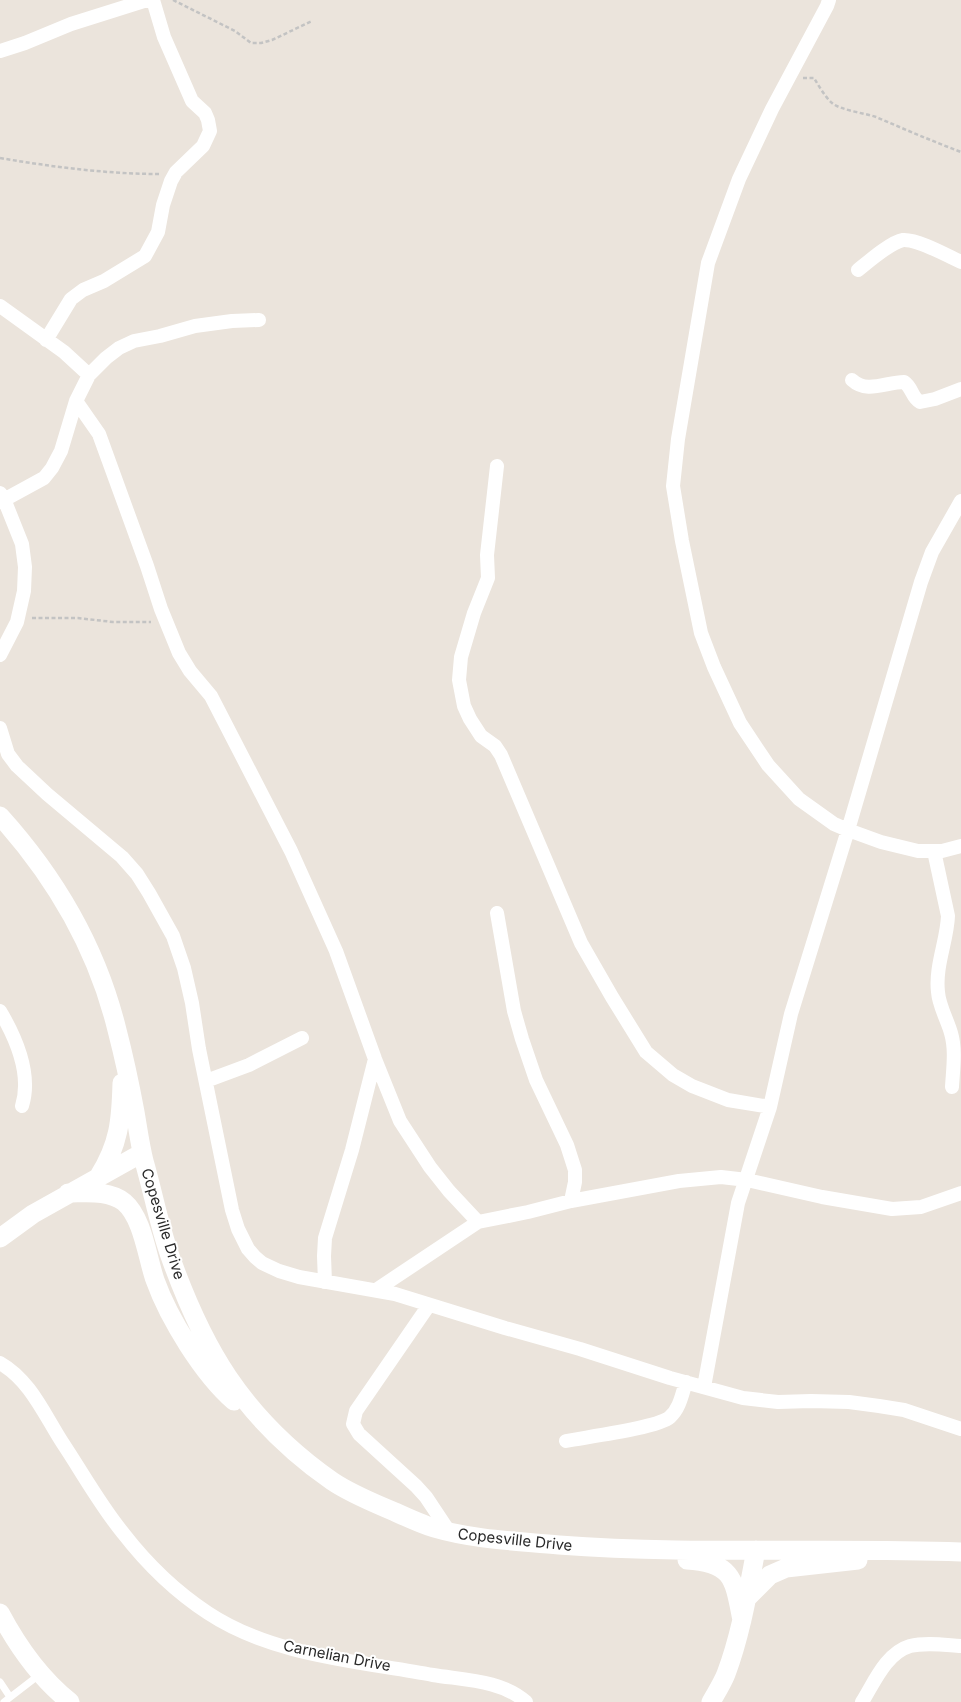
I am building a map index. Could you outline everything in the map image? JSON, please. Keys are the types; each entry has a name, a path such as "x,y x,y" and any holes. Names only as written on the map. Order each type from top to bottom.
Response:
{"street":[{"path":"0,51 71,24 147,0"},
{"path":"46,340 71,299 145,256 158,232 163,205 171,181 175,174 203,146 210,131 205,113 192,101 164,37 153,0"},
{"path":"829,0 772,109 739,179 708,263 678,439 673,486 701,633 729,703 751,741 768,765 799,799 834,824 848,830 904,849 934,851 961,846"},
{"path":"858,270 893,244 904,240 920,244 961,262"},
{"path":"0,306 64,352 89,375"},
{"path":"0,655 18,618 24,591 26,567 22,544 1,498 44,478 52,468 61,451 76,401 89,375 119,348 134,341 196,326 232,321 259,320"},
{"path":"852,380 856,384 867,387 904,382 920,402 935,399 961,388"},
{"path":"76,401 98,434 168,628 179,653 190,671 211,696 291,851 336,951 375,1059 400,1121 414,1145 449,1191 478,1222"},
{"path":"497,466 487,555 488,578 479,599 461,657 458,680 464,706 481,736 495,746 501,756 581,943 646,1052 673,1075 692,1086 728,1100 770,1106"},
{"path":"704,1387 738,1202 747,1180 770,1106 791,1014 848,830 920,582 932,552 961,501"},
{"path":"0,728 8,754 17,766 46,794 122,857 137,874 173,936 184,968 232,1210 238,1229 248,1249 262,1262 299,1276 376,1290 743,1398 762,1401 849,1402 879,1406 904,1410 961,1429"},
{"name":"Copesville Drive","path":"0,816 41,865 74,915 106,991 117,1027 142,1153 169,1253 188,1302 228,1377 255,1412 293,1451 333,1481 356,1495 430,1527 450,1533 489,1539 605,1548 961,1552"},
{"path":"934,851 948,916 948,926 939,969 938,993 953,1045 952,1087"},
{"path":"497,913 513,1003 522,1039 536,1080 567,1145 573,1164 574,1182 571,1201"},
{"path":"0,1011 14,1037 24,1068 26,1095 22,1106"},
{"path":"206,1081 249,1064 302,1038"},
{"path":"326,1282 325,1238 350,1160 375,1059"},
{"path":"99,1177 109,1159 117,1136 124,1062"},
{"path":"0,1238 12,1228 68,1193 142,1153"},
{"path":"376,1290 478,1222 571,1201 701,1178 721,1177 747,1180 822,1197 892,1209 921,1207 961,1193"},
{"path":"68,1193 109,1194 117,1197 132,1210 138,1223 156,1282 197,1359 223,1390 240,1406 255,1412"},
{"path":"429,1305 356,1411 354,1424 359,1434 421,1491 450,1533"},
{"name":"Carnelian Drive","path":"0,1363 14,1372 33,1394 52,1427 122,1533 157,1572 209,1614 241,1631 281,1646 342,1660 382,1665 500,1687 526,1702"},
{"path":"566,1441 663,1422 676,1410 686,1382"},
{"path":"605,1548 636,1555 711,1562 720,1567 732,1579 742,1620"},
{"path":"712,1702 725,1676 742,1620 756,1550"},
{"path":"746,1599 770,1575 786,1568 854,1561 906,1550"},
{"path":"0,1615 10,1632 60,1699"},
{"path":"862,1702 886,1663 908,1647 929,1644 961,1646"}],"lane":[{"path":"0,1682 7,1700 42,1673"}],"path":[{"path":"173,0 235,31 251,43 272,40 312,21"},
{"path":"789,76 814,78 832,103 842,109 856,110 961,152"},
{"path":"0,158 133,174 175,174"},
{"path":"18,618 78,618 113,622 157,622 168,628"}]}
